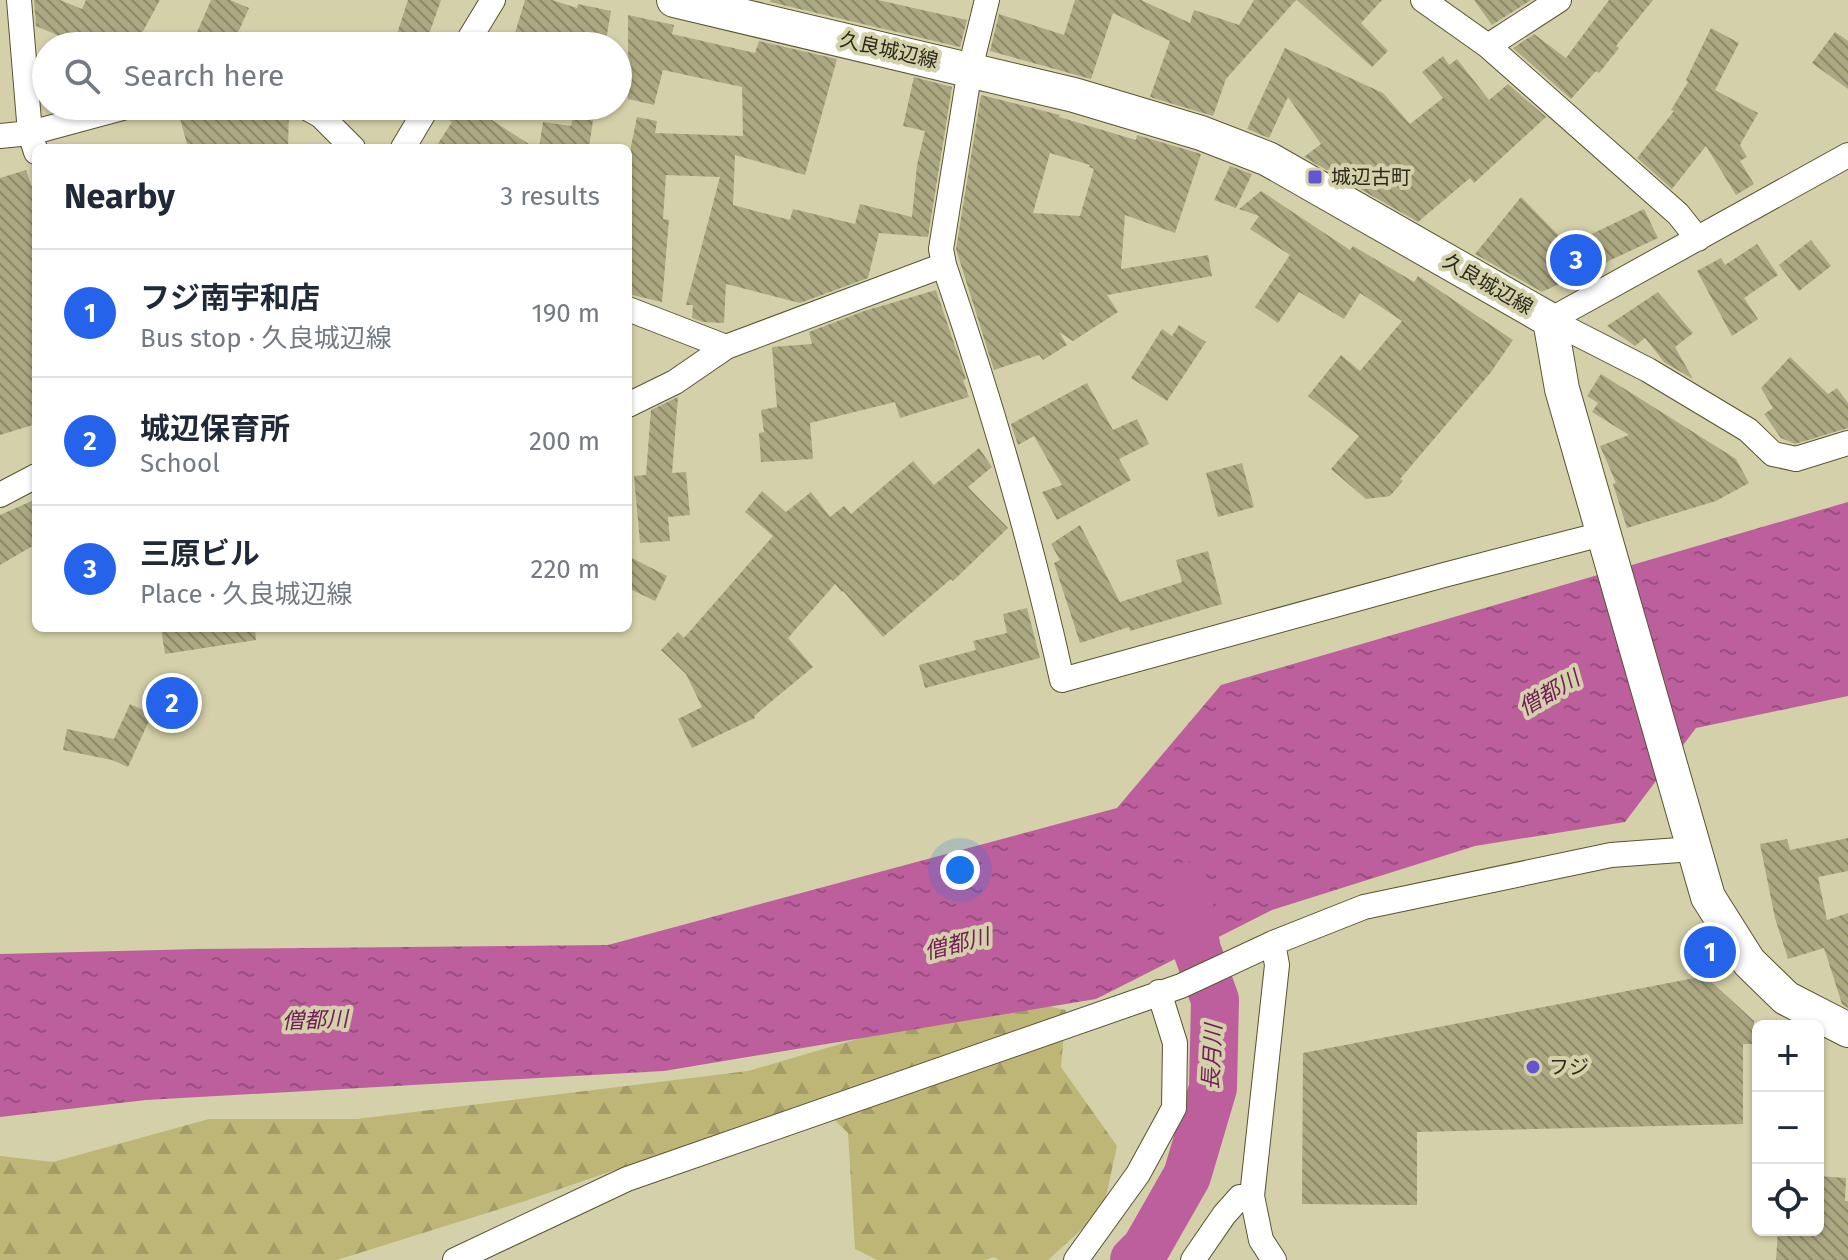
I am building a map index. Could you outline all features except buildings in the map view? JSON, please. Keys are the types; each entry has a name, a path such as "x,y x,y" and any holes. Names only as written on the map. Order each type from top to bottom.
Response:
{"main road":[{"name":"久良城辺線","path":"674,0 1074,95 1201,133 1268,159 1550,320 1562,389 1708,897 1749,962 1786,998 1848,1030"}],"street":[{"path":"19,0 33,142"},
{"path":"474,32 493,0"},
{"path":"987,0 970,69 941,249 1021,513 1062,680 1444,575 1607,541"},
{"path":"1423,0 1488,46 1678,214 1698,239"},
{"path":"1488,46 1559,0"},
{"path":"0,136 33,142 92,120"},
{"path":"325,120 349,144"},
{"path":"405,144 420,120"},
{"path":"1550,320 1848,155"},
{"path":"632,403 675,382 726,347 944,265"},
{"path":"632,311 726,347"},
{"path":"1550,320 1648,370 1748,430 1773,454 1796,459 1848,443"},
{"path":"0,495 32,478"},
{"path":"455,1260 627,1179 1170,989 1364,907 1690,838"},
{"path":"1265,947 1277,965 1252,1196 1261,1240 1274,1260"},
{"path":"1076,1260 1138,1174 1174,1108 1175,1043 1170,989"},
{"path":"1193,1260 1240,1197 1252,1196"}],"green space":[{"path":"1032,1003 1066,1010 1061,1067 1117,1146 1103,1210 1048,1260 999,1260 994,1257 985,1260 877,1260 855,1249 848,1133 815,1101 525,1201 337,1260 0,1260 0,1156 53,1162 209,1119 357,1119 748,1071 963,1008"}],"water":[{"name":"僧都川","path":"1848,502 1848,696 1696,728 1625,822 1475,846 1272,910 1096,999 664,1071 146,1100 0,1117 0,954 608,945 1117,808 1221,685"}],"waterway":[{"name":"長月川","path":"1134,1260 1146,1248 1187,1176 1213,1088 1215,1000 1197,950 1185,886"}],"place":[{"name":"城辺古町","path":"1315,177"},
{"name":"三原ビル","path":"1576,260"},
{"name":"城辺保育所","path":"172,703"},
{"name":"フジ南宇和店","path":"1710,952"},
{"name":"フジ","path":"1533,1067"}]}
